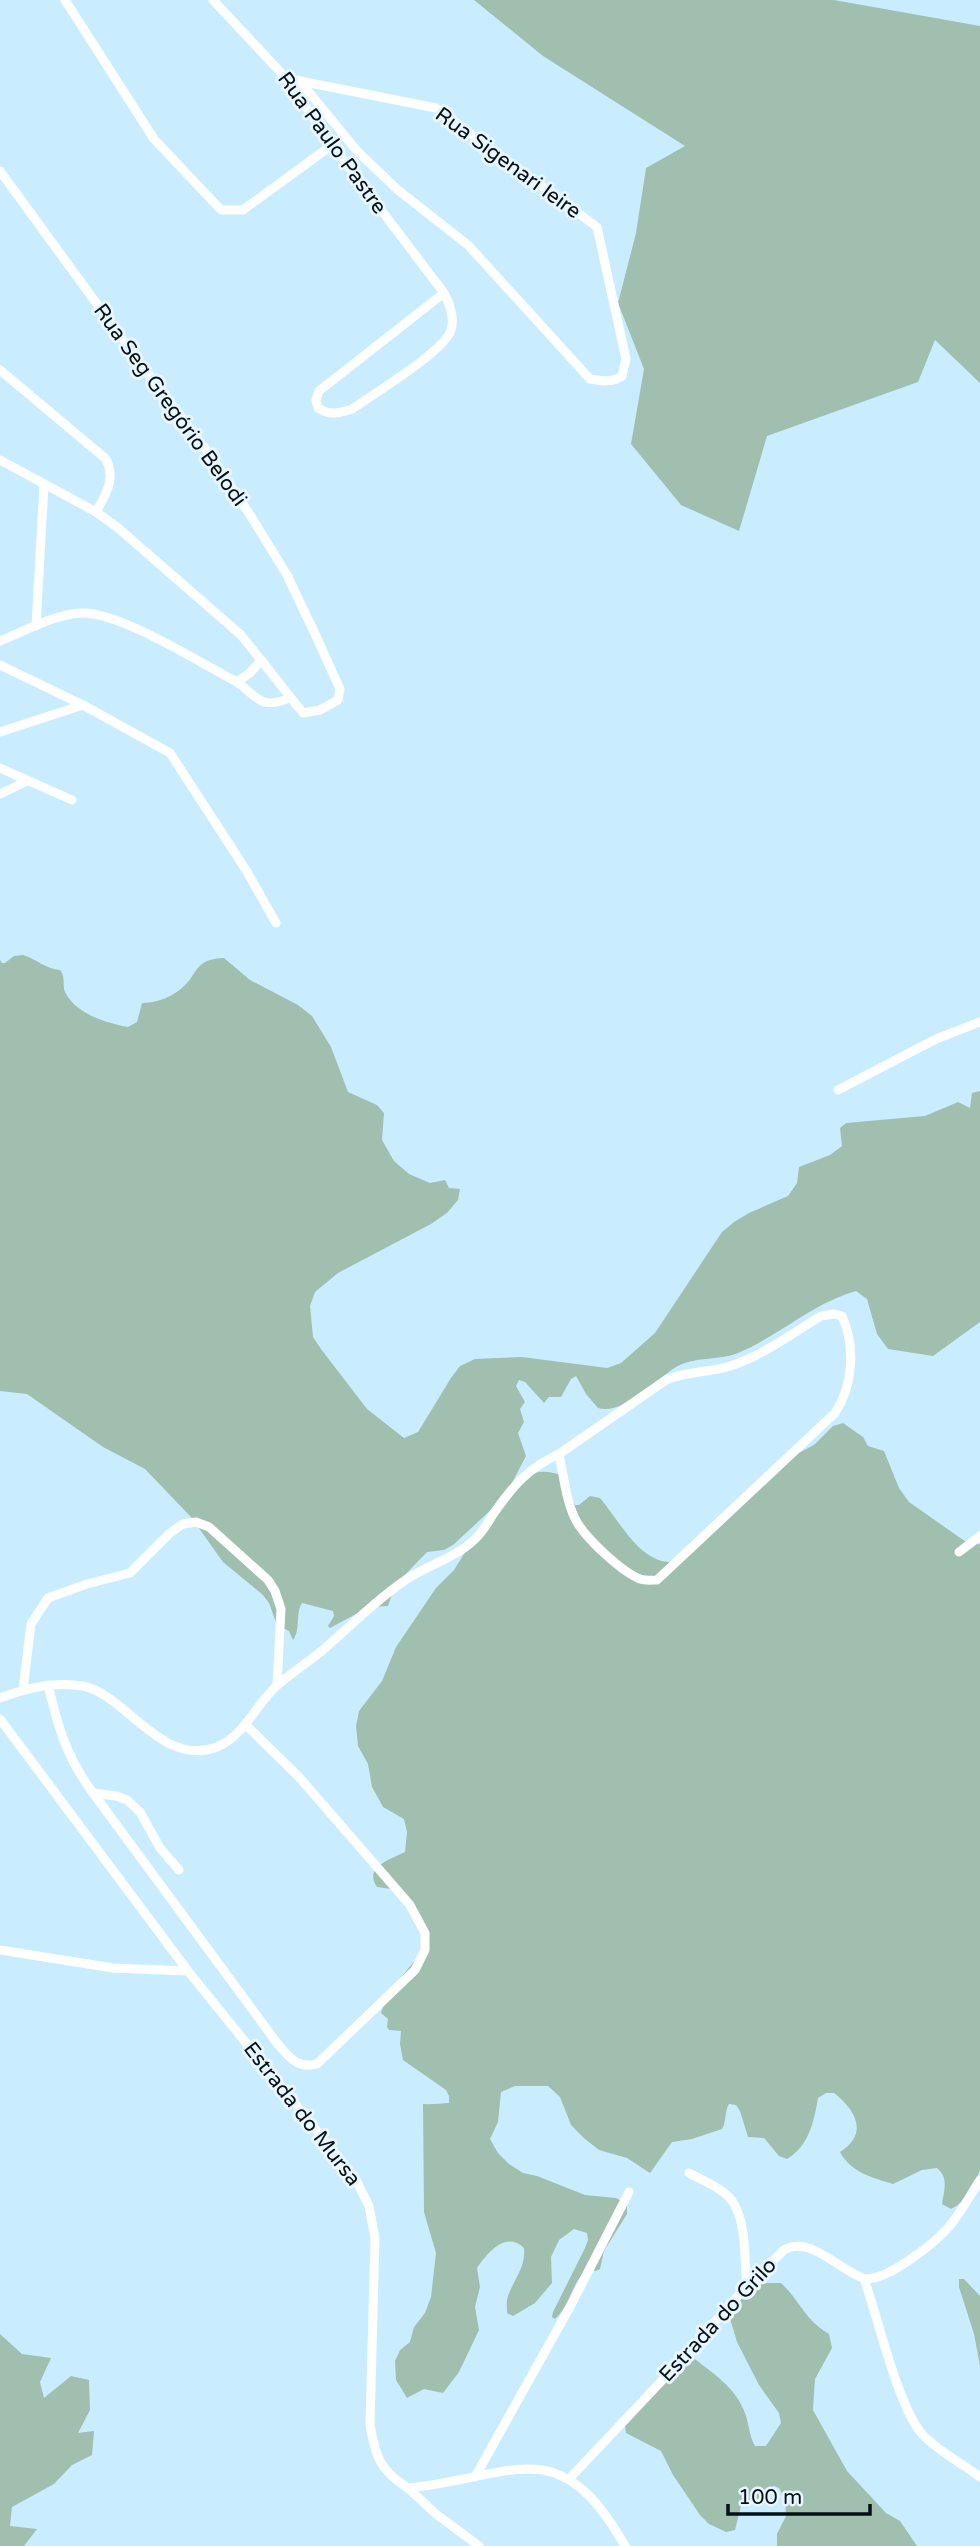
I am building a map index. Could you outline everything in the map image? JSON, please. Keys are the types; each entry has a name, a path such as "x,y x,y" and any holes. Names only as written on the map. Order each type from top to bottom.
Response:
{"street":[{"path":"65,0 154,139 221,210 243,210 332,145"},
{"name":"Rua Paulo Pastre","path":"214,0 286,78 332,145 444,293 451,306 452,320 447,339 428,356 352,410 338,414 326,413 318,408 316,400 319,391 444,293"},
{"name":"Rua Sigenari Ieire","path":"286,78 436,108 597,227 626,359 622,376 616,380 590,379 468,245 398,190 357,151 300,81"},
{"name":"Rua Seg Gregório Belodi","path":"0,172 218,466 287,575 340,689 338,700 310,713 299,710 289,698"},
{"path":"0,370 106,459 111,470 110,480 96,512"},
{"path":"0,460 96,512 220,615 261,660 289,698 270,705 237,682 112,618 81,613 36,626 0,641"},
{"path":"36,626 44,485"},
{"path":"237,682 250,673 261,660"},
{"path":"0,665 83,705 170,753 246,870 276,923"},
{"path":"0,733 83,705"},
{"path":"0,768 72,800"},
{"path":"0,794 27,780"},
{"path":"838,1090 936,1039 980,1022"},
{"path":"0,1698 48,1685 85,1686 100,1693 156,1737 192,1749 218,1746 246,1725 277,1685 318,1653 369,1607 408,1578 474,1540 511,1489 540,1463 559,1454 666,1380 682,1374 730,1366 751,1357 821,1315 834,1314 842,1317 849,1331 849,1384 846,1397 835,1413 657,1580 643,1581 630,1574 597,1546 578,1524 569,1501 559,1454"},
{"path":"23,1690 31,1624 48,1598 130,1573 170,1533 183,1524 196,1522 209,1527 268,1580 275,1591 281,1609 277,1685"},
{"path":"959,1552 980,1536"},
{"path":"48,1685 62,1741 75,1769 277,2043 295,2063 306,2067 317,2064 415,1970 425,1950 425,1933 410,1905 299,1777 246,1725"},
{"name":"Estrada do Mursa","path":"0,1719 188,1971 355,2178 369,2206 375,2238 376,2278 371,2349 372,2436 379,2460 387,2473 479,2546"},
{"path":"93,1793 127,1800 140,1812 160,1848 180,1870"},
{"path":"0,1950 113,1968 188,1971"},
{"path":"689,2173 721,2191 734,2203 741,2224 747,2286"},
{"path":"980,2180 964,2208 937,2238 897,2268 879,2277 864,2279 899,2387 916,2425 926,2438 980,2477"},
{"path":"475,2477 565,2316 629,2192"},
{"name":"Estrada do Grilo","path":"570,2478 747,2286 784,2250 795,2246 815,2252 864,2279"},
{"path":"408,2488 539,2468 570,2478 590,2495 604,2511 625,2546"}],"green space":[{"path":"474,0 834,0 980,26 980,383 935,340 918,382 767,436 739,531 681,505 631,444 644,369 618,303 636,233 646,168 685,146 543,56"},
{"path":"23,955 60,970 65,992 84,1012 128,1027 137,1022 142,1003 159,1001 170,996 187,983 203,963 224,958 250,980 298,1005 312,1016 331,1047 348,1092 377,1105 384,1113 382,1140 394,1161 409,1174 430,1183 445,1180 449,1188 460,1189 458,1200 447,1213 338,1273 315,1292 310,1306 313,1337 321,1349 367,1409 404,1438 418,1432 460,1366 475,1359 522,1357 607,1368 621,1363 655,1333 722,1232 749,1213 788,1196 797,1183 799,1167 830,1155 842,1146 840,1128 846,1123 925,1116 958,1102 970,1108 972,1093 980,1091 980,1322 933,1356 888,1349 877,1334 867,1299 856,1291 825,1303 738,1353 691,1361 676,1367 618,1407 598,1408 576,1376 571,1379 561,1397 549,1397 544,1403 525,1382 519,1380 516,1386 525,1402 520,1409 524,1422 518,1433 526,1456 511,1485 540,1472 560,1475 575,1505 590,1496 600,1498 639,1548 660,1560 671,1562 793,1456 814,1445 833,1426 843,1423 863,1437 868,1446 884,1451 899,1488 909,1502 966,1542 980,1545 980,2170 969,2192 957,2206 951,2209 942,2204 944,2180 937,2168 922,2170 893,2184 850,2165 840,2152 854,2138 856,2122 848,2107 834,2093 826,2093 818,2098 805,2140 787,2159 779,2156 764,2138 748,2137 740,2111 736,2105 729,2104 722,2129 692,2139 672,2142 650,2173 627,2158 599,2150 585,2139 571,2125 560,2097 548,2086 515,2086 501,2092 498,2122 490,2139 498,2153 523,2173 585,2195 616,2198 627,2204 627,2214 604,2251 600,2269 596,2271 589,2268 583,2273 565,2307 555,2319 552,2317 553,2312 585,2248 587,2233 574,2229 559,2240 551,2257 552,2283 535,2303 513,2316 507,2313 507,2300 521,2267 524,2248 510,2241 492,2250 477,2268 480,2287 475,2307 479,2330 459,2372 443,2393 424,2389 407,2398 396,2380 395,2361 400,2350 410,2342 414,2327 425,2313 431,2297 436,2253 424,2212 423,2104 449,2103 449,2096 446,2090 403,2060 401,2031 389,2030 388,2019 381,2013 388,1993 422,1952 421,1917 391,1889 377,1887 374,1880 376,1869 380,1865 405,1852 407,1832 404,1819 383,1807 372,1787 368,1764 358,1746 356,1726 359,1711 382,1681 396,1647 436,1588 454,1570 493,1508 453,1545 444,1550 427,1552 395,1585 388,1606 369,1607 330,1628 328,1626 334,1616 333,1611 302,1603 293,1640 289,1631 277,1625 263,1595 223,1562 191,1517 145,1469 103,1447 27,1394 0,1391 0,960 5,963 14,956"},
{"path":"959,2279 964,2279 980,2296 980,2366 974,2334 959,2287"},
{"path":"764,2283 781,2283 808,2316 829,2334 832,2348 815,2379 813,2410 847,2471 886,2513 900,2521 917,2546 777,2546 777,2534 786,2516 785,2499 779,2488 774,2486 762,2497 741,2506 735,2530 726,2532 709,2524 700,2515 673,2475 661,2451 626,2433 625,2426 682,2364 695,2359 736,2396 745,2413 755,2446 766,2446 781,2423 779,2413 759,2385 737,2342 728,2312 736,2298"},
{"path":"0,2334 22,2354 51,2358 40,2382 44,2398 71,2376 89,2380 90,2410 78,2433 94,2431 92,2455 72,2465 54,2484 12,2507 10,2526 37,2529 24,2546 0,2546"}]}
